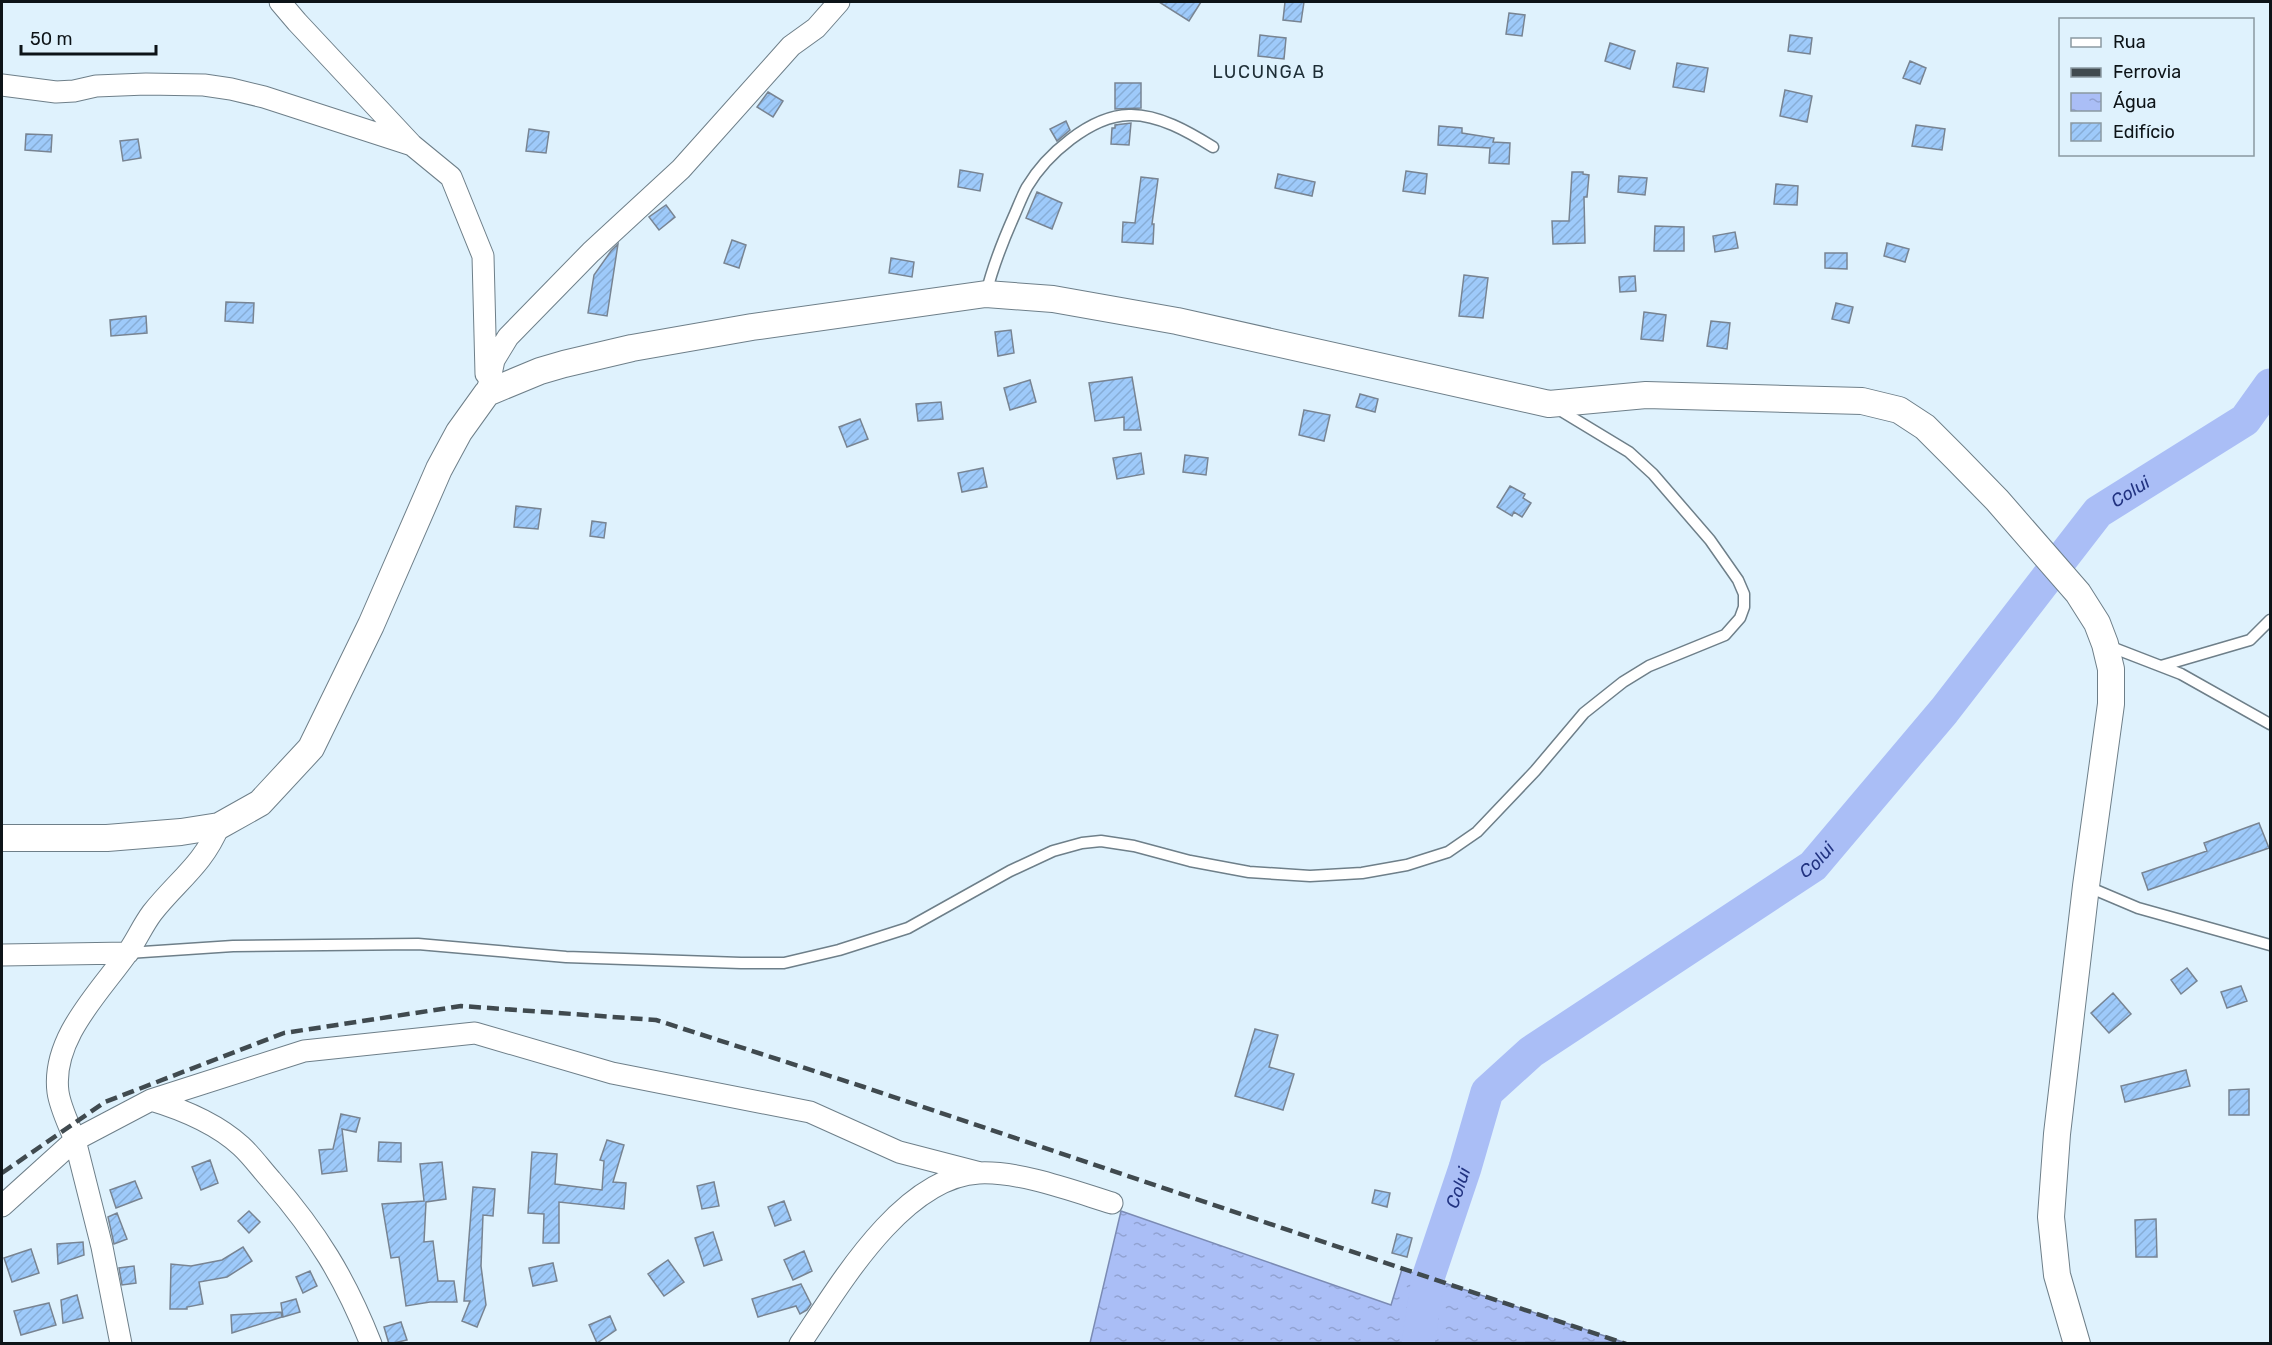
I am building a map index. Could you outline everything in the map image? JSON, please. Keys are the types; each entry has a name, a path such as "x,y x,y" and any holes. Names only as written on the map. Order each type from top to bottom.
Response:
{"street":[{"path":"280,2 412,145 451,177 483,256 487,393"},
{"path":"2,838 106,838 181,832 219,826 260,803 311,748 371,625 440,469 459,432 487,393 494,360 508,337 591,252 681,169 790,46 816,28 839,2"},
{"path":"2,85 56,92 96,86 146,84 222,87 264,97 412,145"},
{"path":"487,393 540,371 632,348 752,327 986,294 1053,299 1177,321 1549,404 1646,395 1862,402 1899,410 1925,428 1996,500 2078,593 2097,623 2111,669 2111,704 2085,886 2057,1134 2051,1217 2057,1275 2078,1344"},
{"path":"121,1344 102,1246 75,1140 58,1092 60,1066 68,1039 81,1013 128,952 152,914 201,860 209,849 219,826"},
{"path":"2,955 128,952"},
{"path":"2,1206 75,1140 151,1100 304,1051 475,1034 612,1072 810,1112 899,1152 980,1173 1017,1177 1054,1185 1112,1203"},
{"path":"151,1100 204,1121 240,1145 303,1217 334,1262 371,1344"},
{"path":"800,1344 879,1233 935,1184 980,1173"}],"lane":[{"path":"986,294 998,251 1027,187 1053,156 1078,133 1110,118 1128,115 1144,116 1188,131 1214,147"},
{"path":"128,952 233,946 418,944 566,957 784,963 839,950 908,928 1010,871 1053,851 1082,843 1101,841 1134,846 1190,861 1250,873 1310,876 1362,873 1407,865 1448,852 1477,832 1592,707 1623,682 1649,666 1725,635 1740,618 1744,607 1744,594 1738,580 1710,540 1653,474 1629,452 1549,404"},
{"path":"2161,666 2250,640 2271,620"},
{"path":"2105,644 2181,674 2271,724"},
{"path":"2085,886 2138,908 2271,945"}],"water":[{"path":"1121,1211 1391,1305 1402,1269 1623,1342 1090,1343"}],"building":[{"path":"1159,2 1201,2 1189,21"},
{"path":"1285,2 1304,2 1301,22 1283,20"},
{"path":"1509,13 1525,15 1522,36 1506,34"},
{"path":"1260,35 1286,38 1284,59 1258,56"},
{"path":"1790,35 1812,38 1810,54 1788,51"},
{"path":"1610,43 1635,51 1630,69 1605,61"},
{"path":"1910,61 1926,68 1920,84 1903,78"},
{"path":"1677,63 1708,68 1704,92 1673,87"},
{"path":"1115,83 1141,83 1141,108 1115,109"},
{"path":"1785,90 1812,96 1807,122 1780,116"},
{"path":"768,92 783,101 773,117 757,107"},
{"path":"1066,121 1070,130 1057,141 1050,129"},
{"path":"1131,123 1129,145 1111,144 1112,128 1115,128 1115,125"},
{"path":"1916,125 1945,129 1942,150 1912,146"},
{"path":"1439,126 1462,128 1462,133 1494,138 1493,142 1510,143 1509,164 1489,163 1490,148 1438,145"},
{"path":"529,129 549,132 546,153 526,151"},
{"path":"26,134 52,135 51,152 25,150"},
{"path":"138,139 141,158 123,161 120,141"},
{"path":"960,170 983,174 980,191 958,187"},
{"path":"1406,171 1427,174 1425,194 1403,191"},
{"path":"1572,172 1583,172 1589,175 1587,197 1584,197 1585,243 1553,244 1552,221 1569,221"},
{"path":"1278,174 1315,182 1312,196 1275,188"},
{"path":"1619,176 1647,178 1645,195 1618,192"},
{"path":"1141,177 1158,179 1152,224 1154,224 1153,244 1122,242 1123,222 1135,223"},
{"path":"1776,184 1798,186 1797,205 1774,204"},
{"path":"1037,192 1062,203 1052,229 1026,218"},
{"path":"666,205 675,217 659,230 649,217"},
{"path":"1655,226 1684,227 1684,251 1654,251"},
{"path":"1735,232 1738,248 1715,252 1713,236"},
{"path":"732,240 746,245 739,268 724,263"},
{"path":"1887,243 1909,249 1905,262 1884,256"},
{"path":"618,244 607,316 588,313 594,275"},
{"path":"1825,253 1847,253 1847,269 1825,268"},
{"path":"891,258 914,262 912,277 889,273"},
{"path":"1464,275 1488,278 1483,318 1459,316"},
{"path":"1635,276 1636,291 1620,292 1619,277"},
{"path":"226,302 254,303 253,323 225,321"},
{"path":"1836,303 1853,307 1849,323 1832,319"},
{"path":"1644,312 1666,315 1663,341 1641,339"},
{"path":"146,316 147,333 111,336 110,320"},
{"path":"1711,321 1730,323 1727,349 1707,346"},
{"path":"1011,330 1014,353 998,356 995,332"},
{"path":"1132,377 1141,430 1124,430 1124,417 1095,421 1089,383"},
{"path":"1030,380 1036,402 1010,410 1004,388"},
{"path":"1360,394 1378,399 1375,412 1356,407"},
{"path":"941,402 943,419 918,421 916,404"},
{"path":"1304,410 1330,415 1324,441 1299,435"},
{"path":"860,419 868,439 847,447 839,427"},
{"path":"1141,453 1144,474 1117,479 1113,458"},
{"path":"1185,455 1208,458 1206,475 1183,472"},
{"path":"983,468 987,487 962,492 958,473"},
{"path":"1510,486 1525,494 1523,498 1531,503 1522,517 1514,512 1512,516 1497,507"},
{"path":"516,506 541,509 538,529 514,527"},
{"path":"592,521 606,523 604,538 590,536"},
{"path":"2259,823 2269,848 2148,890 2142,873 2207,851 2204,843"},
{"path":"2187,968 2197,981 2181,994 2171,980"},
{"path":"2241,986 2247,1001 2227,1008 2221,992"},
{"path":"2113,993 2131,1014 2109,1033 2091,1013"},
{"path":"1255,1029 1278,1035 1269,1067 1294,1074 1283,1110 1235,1096"},
{"path":"2186,1070 2190,1086 2125,1102 2121,1086"},
{"path":"2249,1089 2249,1115 2229,1115 2229,1090"},
{"path":"341,1114 360,1118 356,1132 342,1129 347,1171 322,1174 319,1150 333,1149"},
{"path":"607,1140 624,1145 613,1182 626,1183 624,1209 559,1202 559,1243 543,1243 544,1214 528,1213 532,1152 557,1154 555,1184 602,1190 604,1161 600,1160"},
{"path":"379,1142 401,1143 401,1162 378,1161"},
{"path":"210,1160 218,1183 201,1190 192,1167"},
{"path":"442,1162 446,1199 426,1202 424,1242 433,1241 438,1281 454,1281 457,1302 430,1302 406,1306 399,1257 391,1258 382,1204 424,1201 420,1164"},
{"path":"135,1181 142,1198 116,1208 110,1190"},
{"path":"714,1182 719,1206 702,1209 697,1186"},
{"path":"473,1187 495,1189 493,1216 483,1215 481,1266 486,1305 477,1327 462,1321 470,1301 464,1301"},
{"path":"1375,1190 1390,1193 1387,1207 1372,1203"},
{"path":"784,1201 791,1220 775,1226 768,1207"},
{"path":"249,1211 260,1222 249,1233 238,1221"},
{"path":"117,1213 127,1239 114,1244 108,1217"},
{"path":"2156,1219 2157,1257 2136,1257 2135,1220"},
{"path":"713,1232 722,1260 704,1266 695,1238"},
{"path":"1397,1234 1412,1238 1407,1257 1392,1253"},
{"path":"83,1242 84,1255 58,1264 57,1244"},
{"path":"243,1247 252,1261 227,1277 199,1282 203,1304 187,1307 187,1309 170,1309 171,1264 191,1266 222,1260"},
{"path":"31,1249 39,1273 12,1282 4,1258"},
{"path":"804,1251 812,1271 793,1280 784,1260"},
{"path":"668,1260 684,1282 664,1296 648,1274"},
{"path":"553,1263 557,1281 533,1286 529,1268"},
{"path":"134,1266 136,1283 122,1285 119,1268"},
{"path":"310,1271 317,1286 303,1293 296,1277"},
{"path":"801,1284 811,1304 807,1310 800,1314 796,1306 758,1317 752,1299"},
{"path":"77,1295 83,1318 63,1323 61,1300"},
{"path":"296,1299 300,1312 283,1317 281,1303"},
{"path":"49,1303 56,1325 21,1335 14,1311"},
{"path":"281,1312 282,1317 232,1333 231,1315"},
{"path":"610,1316 616,1330 597,1343 589,1325"},
{"path":"401,1322 407,1340 389,1344 384,1327"}],"waterway":[{"name":"Colui","path":"1418,1344 1428,1278 1465,1168 1487,1092 1531,1052 1813,866 1944,711 2098,512 2245,420 2270,385"}],"railway":[{"path":"2,1173 105,1102 284,1033 461,1006 656,1020 864,1087 1626,1344"}],"district":[{"name":"LUCUNGA B","path":"1269,72"}]}
